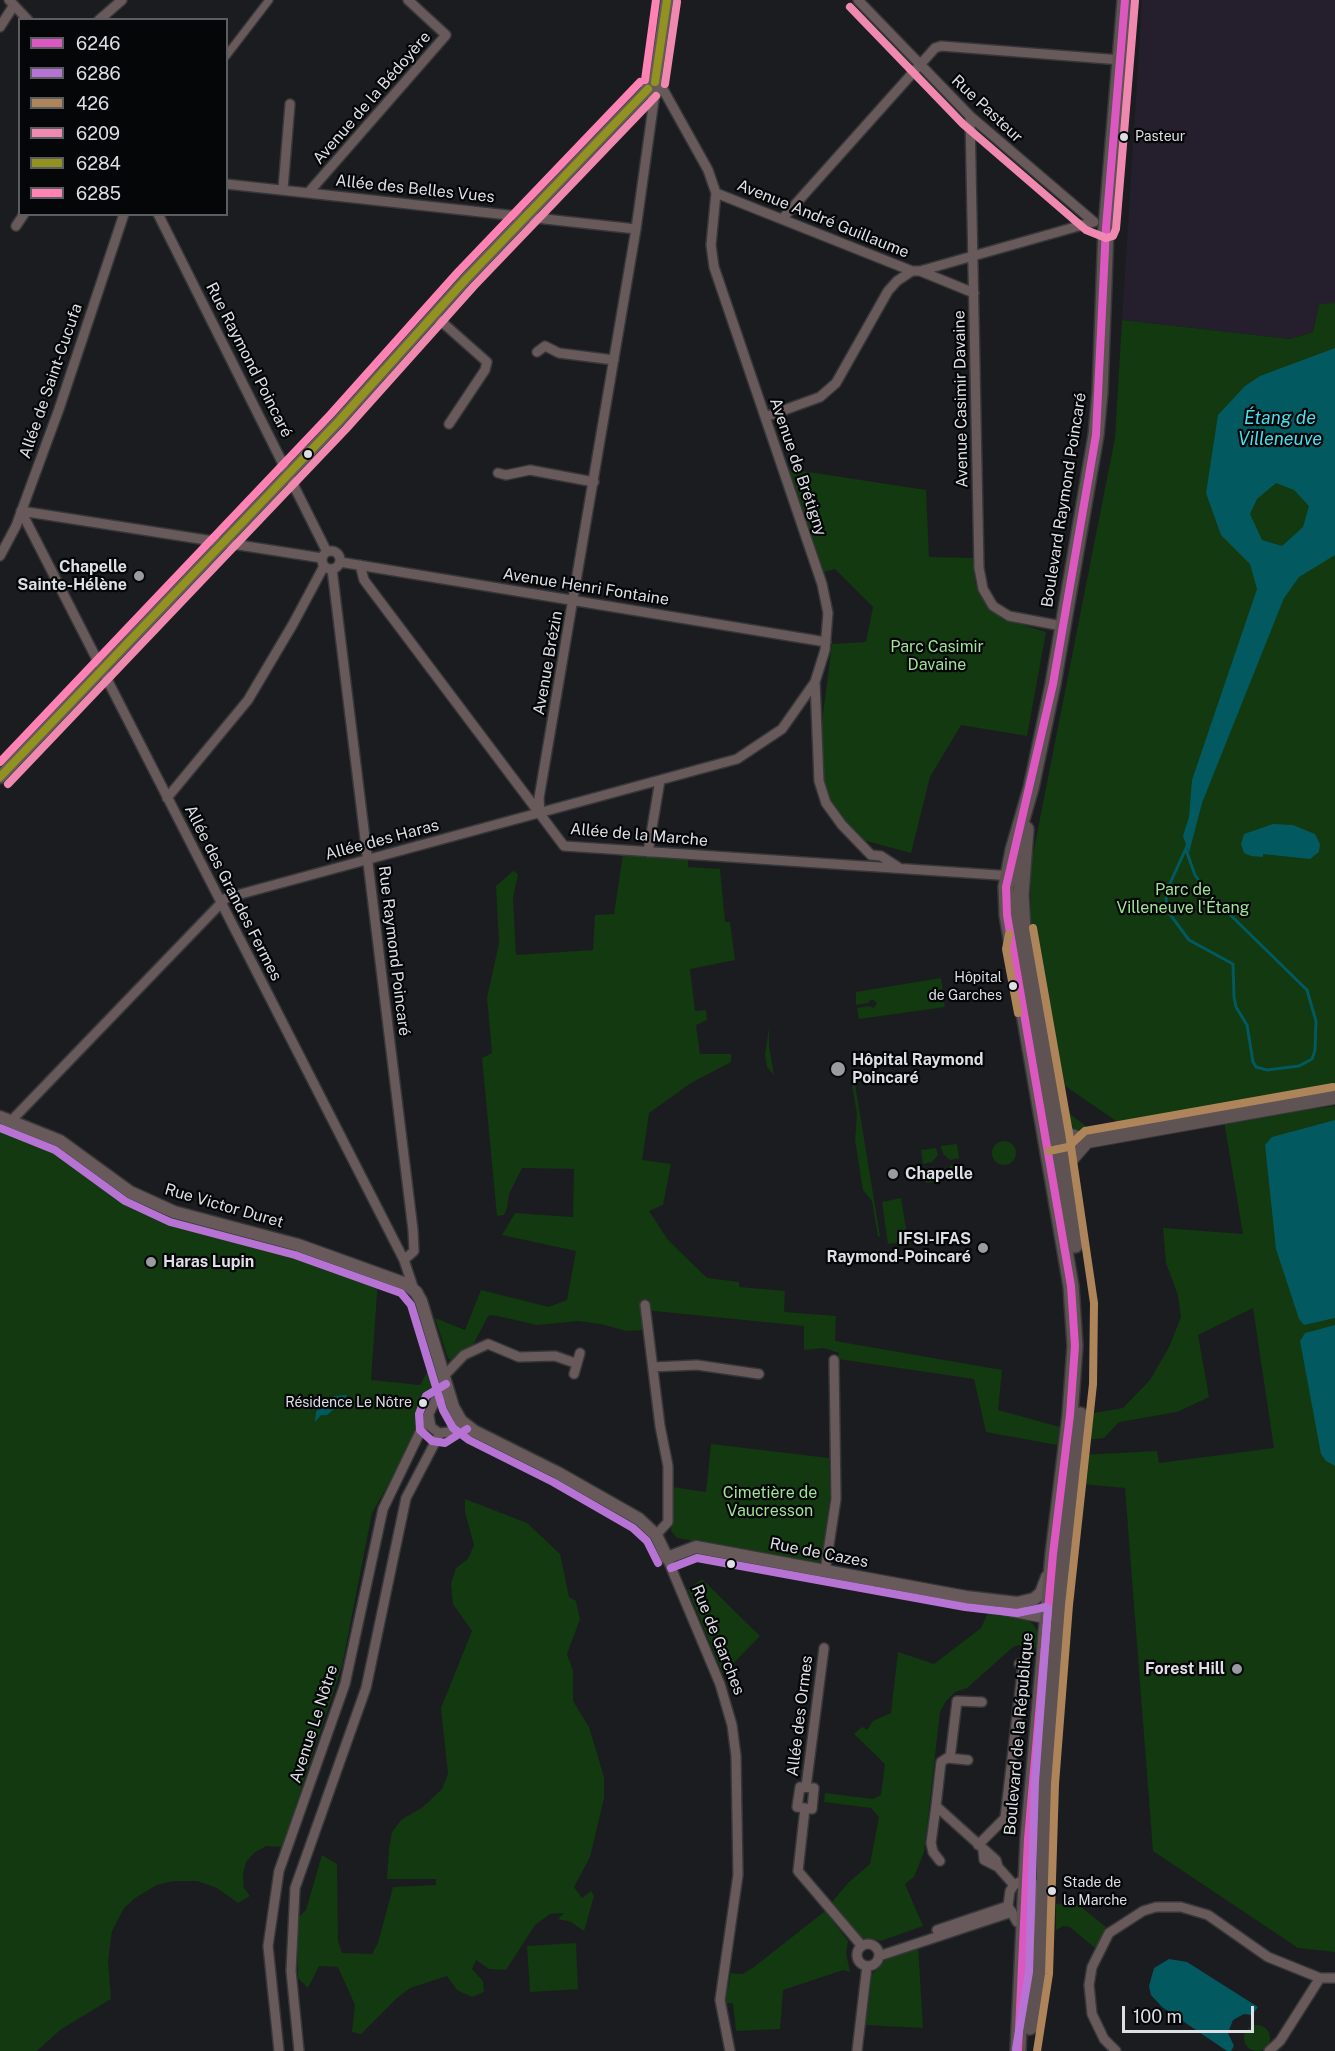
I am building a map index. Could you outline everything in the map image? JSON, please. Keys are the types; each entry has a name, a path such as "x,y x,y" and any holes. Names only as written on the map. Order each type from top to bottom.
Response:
{"main road":[{"name":"Boulevard Raymond Poincaré","path":"1069,1140 1007,915 1096,435 1102,363 1099,225 1121,60 1125,0"},
{"path":"1057,1160 1073,1157 1069,1140 1335,1097"},
{"name":"Boulevard de la République","path":"1018,2051 1034,1926 1045,1783 1054,1599 1053,1554 1070,1415 1074,1331 1057,1160 1069,1140"},
{"name":"Boulevard de la République","path":"1054,1599 1083,1383 1083,1303 1057,1160"},
{"name":"Boulevard de la République","path":"1026,2051 1039,1973 1034,1926 1021,1882 1053,1619"}],"street":[{"path":"101,18 123,0"},
{"path":"228,53 269,0"},
{"name":"Avenue de la Bédoyère","path":"309,192 446,35 408,0"},
{"path":"0,777 302,460 434,315 654,88 667,0"},
{"name":"Rue Pasteur","path":"858,0 970,116 1099,225"},
{"path":"0,27 12,3 26,18"},
{"path":"783,219 935,48 941,46 1121,60"},
{"name":"Avenue de Brétigny","path":"654,88 664,91 708,170 716,193 711,245 714,267 822,584 828,613 826,642 815,682 819,781 826,803 871,855 881,856 898,867"},
{"name":"Avenue Brézin","path":"540,813 539,798 636,229 654,88"},
{"path":"283,189 290,104"},
{"name":"Avenue Casimir Davaine","path":"970,116 979,568 983,589 993,606 1009,616 1062,626"},
{"name":"Allée des Belles Vues","path":"228,184 636,229"},
{"name":"Avenue André Guillaume","path":"716,193 916,271 972,255 1099,225"},
{"path":"16,226 23,216"},
{"name":"Allée de Saint-Cucufa","path":"0,556 21,511 59,409 123,216"},
{"name":"Rue Raymond Poincaré","path":"159,216 290,472 326,561 367,859 414,1241 414,1251 404,1260"},
{"path":"765,417 820,398 836,382 888,291 897,280 916,271 974,293"},
{"path":"434,315 487,362 485,370 449,424"},
{"path":"537,352 545,346 559,353 614,360"},
{"path":"498,473 506,475 530,470 594,482"},
{"path":"21,511 222,542 326,561 340,562 338,554 326,561 293,624 248,700 167,798"},
{"name":"Allée des Grandes Fermes","path":"21,511 404,1260 415,1291"},
{"name":"Avenue Henri Fontaine","path":"340,562 826,642"},
{"name":"Allée de la Marche","path":"360,565 364,580 564,846 1014,876"},
{"name":"Allée des Haras","path":"5,1119 226,898 736,759 752,751 782,729 815,682"},
{"path":"648,852 660,780"},
{"path":"869,867 871,855"},
{"name":"Rue Victor Duret","path":"5,1119 60,1141 130,1192 166,1208 298,1245 401,1282 415,1291"},
{"path":"415,1291 445,1375 453,1407 461,1421 449,1432 440,1433 429,1425 429,1414"},
{"path":"645,1305 669,1473 668,1522 656,1535"},
{"path":"445,1375 464,1355 488,1344 519,1357 555,1356 575,1363"},
{"path":"574,1374 575,1363 580,1353"},
{"path":"825,1571 836,1499 834,1360"},
{"path":"653,1367 697,1365 759,1374"},
{"name":"Avenue Le Nôtre","path":"279,2051 268,1963 274,1890 345,1684 383,1509 435,1401 450,1395"},
{"name":"Rue de Garches","path":"461,1421 474,1431 558,1473 639,1519 656,1535 667,1558 720,1684 732,1725 736,1756 738,1875 720,2000 729,2051"},
{"path":"299,2051 291,1971 295,1888 366,1688 406,1498 440,1433"},
{"name":"Rue de Cazes","path":"667,1558 696,1547 966,1597 1017,1603 1034,1599 1054,1599"},
{"path":"1034,1599 1044,1588 1053,1554"},
{"name":"Rue de Cazes","path":"966,1597 1053,1619"},
{"name":"Allée des Ormes","path":"824,1648 806,1787 800,1787 797,1807 805,1808 798,1871 862,1946"},
{"path":"981,1848 1005,1818 1023,1664 1019,1664"},
{"path":"950,1758 957,1701 982,1702"},
{"path":"940,1861 933,1852 931,1843 939,1768 941,1762 950,1758 968,1760"},
{"path":"936,1806 996,1860 998,1867 1021,1882 1010,1891 1010,1909 1017,1922 1034,1926"},
{"path":"1116,2051 1104,2039 1092,2014 1089,1985 1092,1967 1109,1933 1143,1911 1156,1907 1181,1907 1208,1915 1268,1957 1320,1978 1335,1978"},
{"path":"867,1966 875,1963 879,1953 1010,1909"},
{"path":"867,1966 860,1962 857,1955 862,1946 869,1944 879,1953"},
{"path":"857,2051 867,1966"},
{"path":"1269,2051 1280,2041 1320,1978"}],"shaded area":[{"path":"1142,0 1335,0 1335,303 1319,304 1313,332 1290,339 1122,320"}],"green space":[{"name":"Parc de Villeneuve l'Étang","path":"1335,303 1335,1089 1122,1125 1058,1081 1031,918 1030,869 1115,438 1122,320 1290,339 1313,332 1319,304"},
{"name":"Parc Casimir Davaine","path":"789,469 926,490 929,557 974,558 975,582 990,608 1003,619 1046,632 1027,736 961,725 930,777 911,853 863,840 836,813 825,796 819,772 823,714 832,644 866,642 873,607 835,569 824,572"},
{"path":"623,854 688,859 688,867 720,869 725,922 730,922 735,960 690,969 695,1011 706,1010 707,1020 696,1025 700,1054 731,1054 731,1062 691,1083 649,1113 642,1160 671,1164 663,1205 649,1211 668,1240 707,1278 739,1282 739,1287 785,1291 784,1312 836,1316 835,1341 1002,1370 998,1410 1060,1427 1057,1445 986,1432 974,1379 838,1359 839,1353 824,1348 804,1350 804,1326 644,1310 644,1330 626,1331 578,1321 537,1325 493,1315 488,1316 472,1347 451,1360 448,1358 435,1318 465,1330 481,1290 549,1307 567,1300 576,1251 502,1235 515,1213 573,1217 574,1169 522,1168 509,1194 504,1215 497,1216 482,1058 492,1053 487,998 499,943 496,886 513,871 518,874 513,898 516,955 593,950 595,915 614,914"},
{"path":"941,978 945,1007 859,1019 857,1008 869,1006 874,1008 877,1003 872,999 868,1003 856,1005 856,992"},
{"path":"769,1028 769,1046 774,1075 767,1067 765,1055"},
{"path":"854,1078 880,1236 878,1237 872,1201 863,1190 855,1140 857,1114 851,1079"},
{"name":"Forest Hill","path":"1335,1106 1335,1952 1298,1948 1153,1851 1125,1488 1081,1484 1082,1455 1157,1451 1159,1463 1274,1448 1253,1308 1198,1335 1209,1397 1177,1412 1119,1422 1104,1438 1086,1440 1089,1414 1123,1408 1150,1380 1169,1347 1181,1317 1178,1295 1166,1263 1163,1228 1243,1234 1224,1121"},
{"path":"1061,1107 1087,1127 1087,1132 1078,1132 1066,1125"},
{"path":"0,1122 52,1141 118,1189 286,1243 378,1280 371,1380 420,1385 431,1365 436,1369 441,1381 430,1411 372,1513 342,1666 282,1847 266,1846 254,1853 246,1862 243,1874 244,1888 250,1896 238,1903 217,1888 197,1881 173,1881 157,1885 135,1898 124,1908 112,1931 108,1961 111,1999 60,2030 37,2051 0,2051"},
{"path":"1004,1141 1013,1144 1016,1153 1013,1162 1004,1165 995,1162 992,1153 995,1144"},
{"path":"957,1144 959,1158 950,1160 943,1154 941,1146"},
{"path":"936,1148 938,1155 932,1162 923,1164 921,1150"},
{"path":"960,1164 962,1178 947,1180 946,1172 951,1165"},
{"path":"933,1167 940,1173 942,1181 926,1183 924,1169"},
{"path":"901,1198 908,1241 888,1244 882,1202"},
{"name":"Cimetière de Vaucresson","path":"711,1444 829,1458 830,1496 821,1561 817,1564 677,1538 671,1531 672,1487 706,1492"},
{"path":"465,1499 527,1523 560,1554 569,1597 576,1601 580,1619 567,1654 573,1671 573,1701 589,1727 604,1777 604,1798 590,1857 574,1887 582,1898 591,1891 594,1896 584,1931 571,1922 558,1919 564,1913 550,1914 535,1925 506,1970 489,1969 476,1960 472,1969 483,1981 484,1992 472,1997 457,1990 447,1976 410,1988 361,2034 352,2032 355,2005 338,1967 319,1966 308,1988 298,1978 298,1918 306,1910 322,1855 337,1864 338,1941 342,1953 372,1954 378,1943 393,1887 436,1885 436,1879 387,1879 389,1849 392,1832 401,1820 423,1807 442,1789 448,1774 441,1708 472,1631 453,1604 451,1584 456,1568 468,1559 474,1545 465,1512"},
{"path":"702,1579 760,1636 723,1674 688,1590"},
{"path":"988,1613 1027,1620 1033,1624 1038,1633 1037,1648 1019,1645 1013,1647 967,1688 955,1692 946,1701 940,1712 924,1852 914,1877 905,1884 923,1926 881,1941 859,1937 832,1902 849,1882 870,1864 879,1817 871,1808 824,1802 825,1793 873,1799 881,1795 885,1764 854,1734 862,1727 867,1730 873,1721 891,1713 898,1652 934,1664 981,1628"},
{"path":"1075,1902 1106,1927 1096,1949 1070,1927 1063,1926 1056,1930 1056,1904"},
{"path":"825,1911 848,1941 846,1953 850,1972 843,1970 783,1990 780,2029 736,2031 733,2003 725,2003 731,1973 743,1974 754,1967"},
{"path":"576,1943 578,1989 530,1992 527,1946"},
{"path":"918,1947 923,2028 866,2025 872,1974 888,1957"},
{"path":"1257,2025 1266,2029 1270,2038 1266,2047 1257,2051 1248,2047 1244,2038 1248,2029"}],"water":[{"name":"Étang de Villeneuve","path":"1335,348 1335,555 1299,577 1284,598 1202,803 1189,853 1183,836 1189,817 1192,780 1257,589 1250,564 1221,535 1206,493 1218,415 1245,386 1260,376","holes":["1276,483 1294,490 1309,506 1303,527 1282,546 1262,540 1250,514 1257,499"]},
{"path":"1273,824 1293,825 1315,834 1320,844 1319,852 1310,859 1263,854 1263,857 1251,856 1244,853 1241,844 1244,834"},
{"path":"1335,1120 1335,1318 1304,1325 1299,1319 1276,1249 1265,1145 1272,1137"},
{"path":"1335,1325 1335,1466 1326,1461 1321,1454 1300,1341 1305,1333"},
{"path":"347,1395 344,1401 327,1415 321,1415 315,1422 316,1412 322,1403 334,1396"},
{"path":"1169,1959 1187,1962 1258,2007 1252,2015 1244,2014 1233,2020 1228,2033 1234,2046 1231,2051 1227,2051 1162,2007 1151,1995 1149,1986 1154,1968"}],"waterway":[{"path":"1186,850 1195,875 1207,892 1307,990 1316,1021 1315,1050 1312,1059 1299,1066 1267,1070 1256,1067 1253,1062 1247,1025 1236,1007 1233,964 1189,940 1169,913 1166,900 1167,890 1188,844"}],"transit line":[{"name":"6285","path":"645,80 656,0"},
{"name":"6284","path":"655,82 667,0"},
{"name":"6246","path":"1018,2051 1028,1839 1053,1554 1070,1415 1075,1346 1071,1286 1007,915 1006,887 1053,684 1096,435 1106,228 1125,0"},
{"name":"6209","path":"850,7 963,124 1086,230 1106,238 1113,236 1116,229 1135,1"},
{"name":"6209","path":"665,84 677,2"},
{"name":"6285","path":"0,762 330,415 458,272 640,82"},
{"name":"6284","path":"0,777 338,422 466,279 648,89"},
{"name":"6209","path":"8,784 346,429 474,286 656,96"},
{"name":"426","path":"1033,928 1069,1133 1094,1303 1093,1384 1069,1605 1055,1784 1049,1974 1037,2051"},
{"name":"426","path":"1009,934 1006,949 1018,1013"},
{"name":"426","path":"1049,1151 1068,1147 1085,1131 1333,1087"},
{"name":"6286","path":"0,1128 55,1150 125,1201 170,1222 295,1255 401,1293 411,1305 443,1410 453,1428 469,1440 553,1482 633,1528 647,1541 658,1563"},
{"name":"6286","path":"446,1384 426,1396 419,1414 420,1430 432,1441 445,1443 467,1429"},
{"name":"6286","path":"671,1568 697,1558 965,1607 1017,1613 1048,1608 1035,1782 1029,1972 1016,2049"}],"place":[{"name":"Pasteur","path":"1124,137"},
{"name":"Chapelle Sainte-Hélène","path":"139,576"},
{"name":"Hôpital de Garches","path":"1013,986"},
{"name":"Hôpital Raymond Poincaré","path":"838,1069"},
{"name":"Chapelle","path":"893,1174"},
{"name":"IFSI-IFAS Raymond-Poincaré","path":"983,1248"},
{"name":"Haras Lupin","path":"151,1262"},
{"name":"Résidence Le Nôtre","path":"423,1403"},
{"name":"Forest Hill","path":"1237,1669"},
{"name":"Stade de la Marche","path":"1052,1891"}]}
